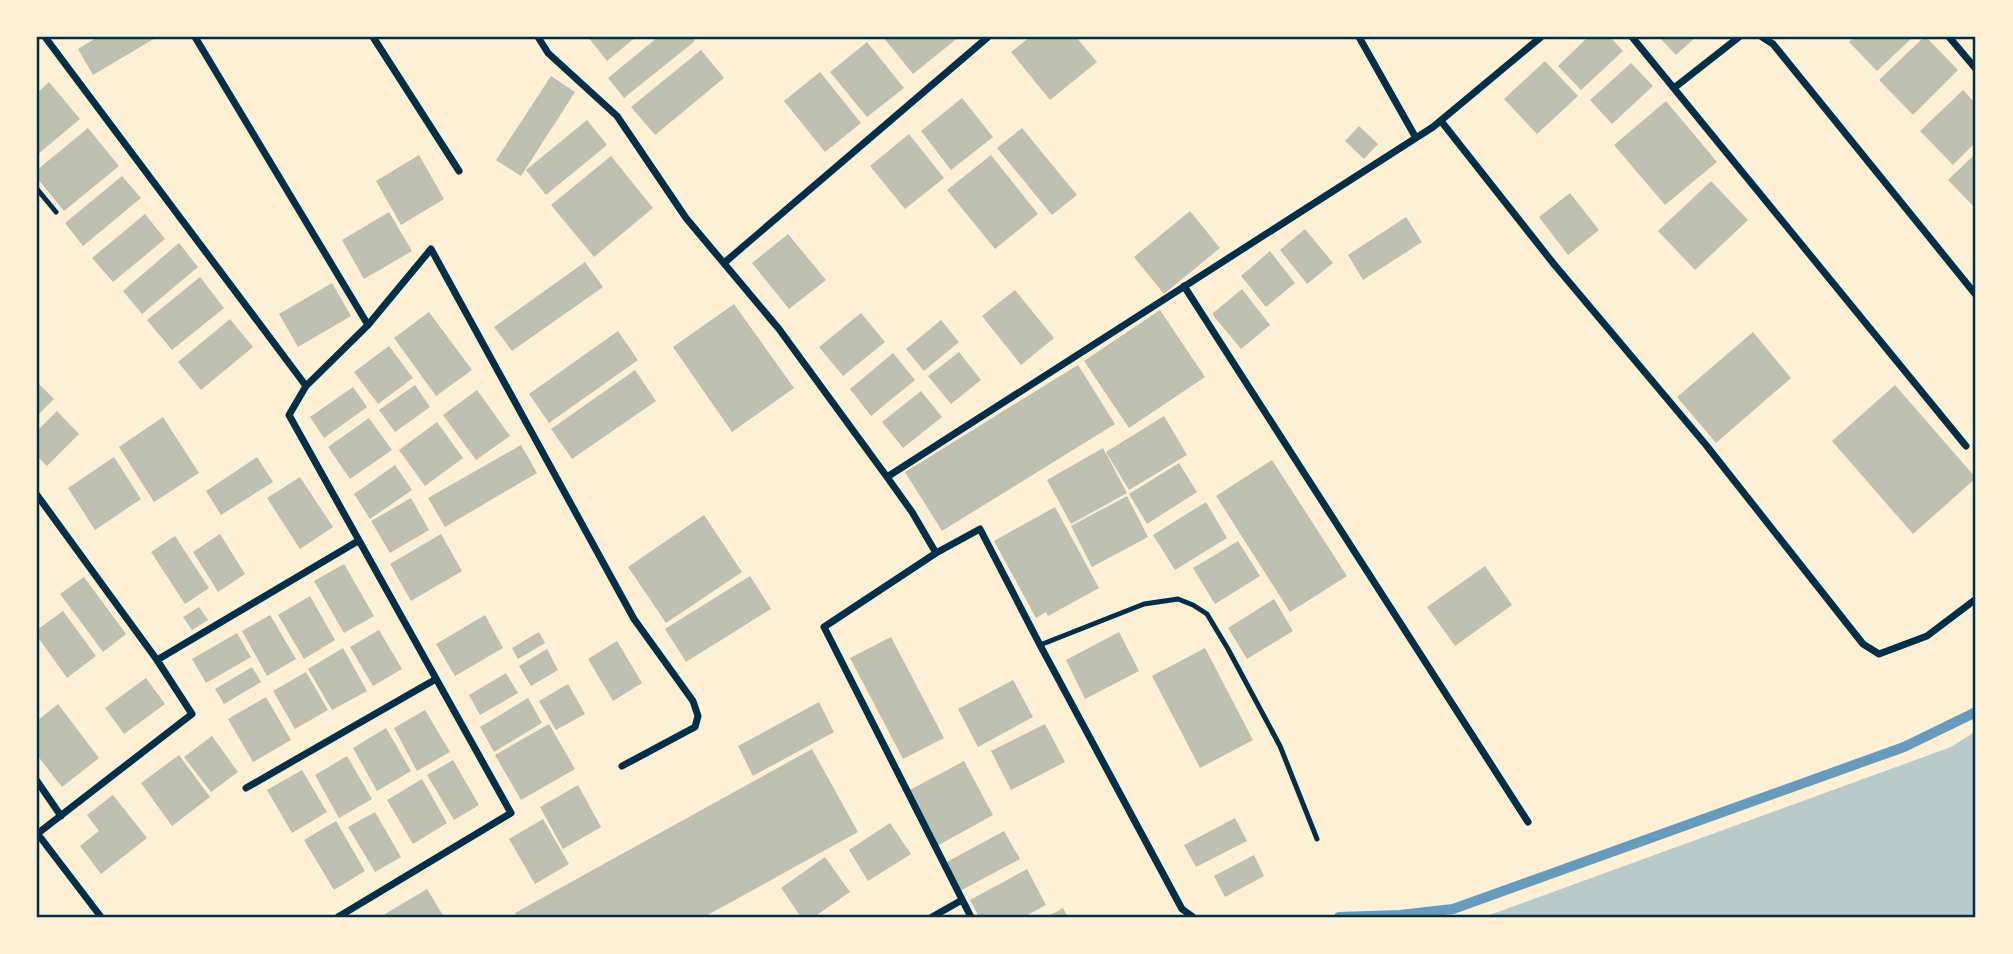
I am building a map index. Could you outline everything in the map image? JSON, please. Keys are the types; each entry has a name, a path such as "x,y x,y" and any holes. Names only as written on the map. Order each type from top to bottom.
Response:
{"street":[{"path":"45,37 306,386"},
{"path":"195,37 368,325"},
{"path":"373,37 459,172"},
{"path":"538,37 548,53 617,116 686,218 779,329 887,477 912,512 936,554"},
{"path":"724,263 988,37"},
{"path":"1359,37 1416,138"},
{"path":"887,477 1416,138 1441,121 1541,37"},
{"path":"1632,37 1966,446"},
{"path":"1674,88 1739,37"},
{"path":"1762,37 1773,44 1976,295"},
{"path":"1949,37 1976,69"},
{"path":"1441,121 1553,263 1706,445 1863,644 1879,654 1927,636 1976,600"},
{"path":"338,917 511,813 289,415 306,386 368,325 431,249 634,619 693,701 698,716 695,727 622,766"},
{"path":"1184,286 1528,822"},
{"path":"37,495 157,660 192,714 37,833 101,917"},
{"path":"971,917 824,627 936,554 980,529 1182,909 1193,917"},
{"path":"157,660 358,541"},
{"path":"246,788 436,679"},
{"path":"37,781 61,816"},
{"path":"932,917 962,900"}],"lane":[{"path":"37,189 56,212"},
{"path":"1040,645 1144,604 1178,599 1207,614 1280,746 1317,839"}],"shaded area":[{"path":"1976,731 1976,917 1484,917 1951,747"}],"building":[{"path":"98,37 157,37 93,75 78,49"},
{"path":"588,37 636,37 607,61"},
{"path":"658,37 691,37 695,41 624,98 608,78"},
{"path":"883,37 959,37 913,74"},
{"path":"1030,37 1076,37 1097,62 1050,100 1011,52"},
{"path":"1588,37 1610,37 1623,51 1581,90 1558,66"},
{"path":"1659,37 1696,37 1676,55"},
{"path":"1855,37 1913,37 1877,71 1849,42"},
{"path":"1924,37 1958,70 1913,115 1879,80"},
{"path":"867,42 904,88 867,117 830,72"},
{"path":"701,50 724,78 655,135 631,107"},
{"path":"1545,61 1578,96 1537,134 1504,99"},
{"path":"1631,63 1653,86 1612,124 1590,100"},
{"path":"820,72 861,123 825,152 784,101"},
{"path":"551,76 575,92 521,176 496,160"},
{"path":"49,82 80,119 37,155 37,93"},
{"path":"1963,90 1976,104 1976,142 1953,165 1920,131"},
{"path":"962,98 993,137 951,170 921,131"},
{"path":"1666,101 1717,162 1665,205 1614,145"},
{"path":"587,120 607,145 546,195 526,170"},
{"path":"1359,126 1378,144 1364,159 1345,141"},
{"path":"88,128 119,166 64,211 37,178 37,170"},
{"path":"1022,128 1077,195 1052,215 997,148"},
{"path":"909,134 944,178 905,209 870,166"},
{"path":"1976,153 1976,209 1948,180"},
{"path":"419,155 444,199 401,225 376,181"},
{"path":"991,155 1038,214 995,249 947,190"},
{"path":"611,156 653,208 594,257 551,205"},
{"path":"122,176 141,198 83,246 65,223"},
{"path":"1711,181 1748,220 1695,270 1658,231"},
{"path":"1570,193 1599,230 1568,255 1539,217"},
{"path":"1190,211 1220,248 1164,294 1134,257"},
{"path":"389,212 412,251 364,279 342,240"},
{"path":"145,214 165,239 113,282 92,258"},
{"path":"1406,217 1422,242 1363,280 1348,255"},
{"path":"1305,229 1333,263 1307,284 1280,250"},
{"path":"788,234 826,280 789,309 752,263"},
{"path":"179,243 198,267 142,314 123,291"},
{"path":"1270,251 1295,283 1266,307 1241,276"},
{"path":"585,262 603,287 512,351 494,327"},
{"path":"200,277 224,308 172,350 147,320"},
{"path":"332,283 351,316 298,347 279,314"},
{"path":"1242,289 1270,325 1241,349 1212,314"},
{"path":"1015,290 1054,338 1021,365 982,316"},
{"path":"734,304 794,388 732,432 673,347"},
{"path":"1160,310 1205,377 1129,428 1084,361"},
{"path":"429,312 472,370 436,396 394,338"},
{"path":"861,313 885,342 843,376 819,347"},
{"path":"230,319 253,347 201,390 178,362"},
{"path":"941,320 959,342 924,371 906,349"},
{"path":"618,331 638,360 549,423 529,394"},
{"path":"1753,332 1791,378 1716,443 1677,397"},
{"path":"389,346 413,378 378,404 354,372"},
{"path":"959,352 981,380 951,404 928,376"},
{"path":"893,353 915,380 871,416 850,389"},
{"path":"1078,365 1115,424 942,531 905,472"},
{"path":"635,370 656,401 572,459 551,429"},
{"path":"37,382 54,399 37,416"},
{"path":"415,385 430,407 395,432 379,410"},
{"path":"1895,385 1976,478 1913,534 1832,441"},
{"path":"353,387 367,407 324,438 310,417"},
{"path":"477,390 510,436 476,460 443,415"},
{"path":"921,391 942,417 903,448 882,422"},
{"path":"57,411 79,434 47,466 37,456 37,431"},
{"path":"1164,416 1187,455 1129,490 1106,452"},
{"path":"163,417 199,473 154,502 119,447"},
{"path":"369,418 392,450 350,479 328,447"},
{"path":"437,422 463,458 425,486 399,450"},
{"path":"521,445 537,473 445,527 428,498"},
{"path":"1103,448 1127,493 1071,524 1047,480"},
{"path":"114,457 141,499 95,530 68,488"},
{"path":"257,457 273,482 221,515 206,491"},
{"path":"1272,460 1347,576 1290,612 1216,496"},
{"path":"1179,463 1197,492 1147,524 1129,494"},
{"path":"395,465 412,490 370,519 354,494"},
{"path":"300,477 333,527 300,549 267,498"},
{"path":"1127,496 1148,537 1092,567 1071,526"},
{"path":"411,498 429,530 390,553 371,521"},
{"path":"1206,502 1227,538 1175,570 1153,535"},
{"path":"1055,507 1099,588 1048,616 1046,612 1036,618 994,541"},
{"path":"704,515 742,572 666,623 628,567"},
{"path":"220,534 245,574 218,592 193,552"},
{"path":"441,534 462,571 411,601 390,564"},
{"path":"175,536 209,588 185,604 151,552"},
{"path":"1238,541 1260,576 1215,604 1193,568"},
{"path":"344,564 374,616 344,633 314,581"},
{"path":"1485,566 1512,605 1455,646 1427,607"},
{"path":"750,576 771,609 686,662 665,629"},
{"path":"84,577 126,634 103,652 60,594"},
{"path":"310,596 335,640 304,659 278,615"},
{"path":"1274,599 1293,631 1247,659 1228,628"},
{"path":"199,607 208,620 192,630 183,617"},
{"path":"63,611 96,656 67,678 37,636 37,630"},
{"path":"270,615 296,659 267,676 242,631"},
{"path":"485,615 503,648 455,676 436,644"},
{"path":"379,630 402,669 373,686 350,647"},
{"path":"539,632 545,643 518,659 512,648"},
{"path":"1119,632 1139,671 1085,699 1066,660"},
{"path":"237,633 251,657 206,683 192,659"},
{"path":"891,637 944,738 903,759 850,658"},
{"path":"617,641 642,683 613,701 588,659"},
{"path":"343,648 367,691 332,710 308,669"},
{"path":"1205,648 1253,740 1200,768 1152,676"},
{"path":"547,649 558,670 531,686 519,666"},
{"path":"252,667 261,682 224,704 215,689"},
{"path":"306,672 328,710 295,729 273,691"},
{"path":"506,673 518,693 480,715 469,695"},
{"path":"146,678 165,704 124,734 105,708"},
{"path":"1013,680 1033,717 978,747 958,709"},
{"path":"568,684 585,714 556,730 539,701"},
{"path":"266,697 291,740 253,762 228,719"},
{"path":"528,698 542,723 494,752 480,727"},
{"path":"819,702 834,732 753,776 738,746"},
{"path":"58,704 99,758 62,787 37,755 37,721"},
{"path":"425,710 450,752 417,771 394,728"},
{"path":"549,724 575,769 521,800 495,755"},
{"path":"1045,724 1065,762 1011,790 991,751"},
{"path":"386,728 411,771 377,791 353,748"},
{"path":"212,736 238,772 211,792 184,757"},
{"path":"812,749 858,832 704,917 518,917 515,913"},
{"path":"179,755 210,797 172,826 141,783"},
{"path":"347,756 372,799 339,818 315,775"},
{"path":"453,760 479,805 454,820 427,775"},
{"path":"964,761 993,815 937,846 908,791"},
{"path":"302,770 327,812 292,833 267,790"},
{"path":"422,779 447,823 413,844 387,800"},
{"path":"578,785 601,827 563,849 540,807"},
{"path":"113,795 147,838 101,874 80,846 99,831 87,815"},
{"path":"375,812 401,857 375,872 348,827"},
{"path":"1235,818 1247,841 1196,867 1184,845"},
{"path":"543,819 569,864 535,884 509,839"},
{"path":"336,821 365,871 334,890 304,840"},
{"path":"890,823 911,854 868,881 849,850"},
{"path":"1004,831 1020,859 960,891 945,863"},
{"path":"1254,855 1264,876 1225,897 1214,876"},
{"path":"825,857 850,892 814,917 801,917 781,888"},
{"path":"1027,869 1046,905 1024,917 979,917 970,900"},
{"path":"427,889 444,917 387,917 385,914"},
{"path":"1063,908 1068,917 1047,917"}],"waterway":[{"path":"1339,917 1400,915 1453,909 1904,747 1976,712"}]}
